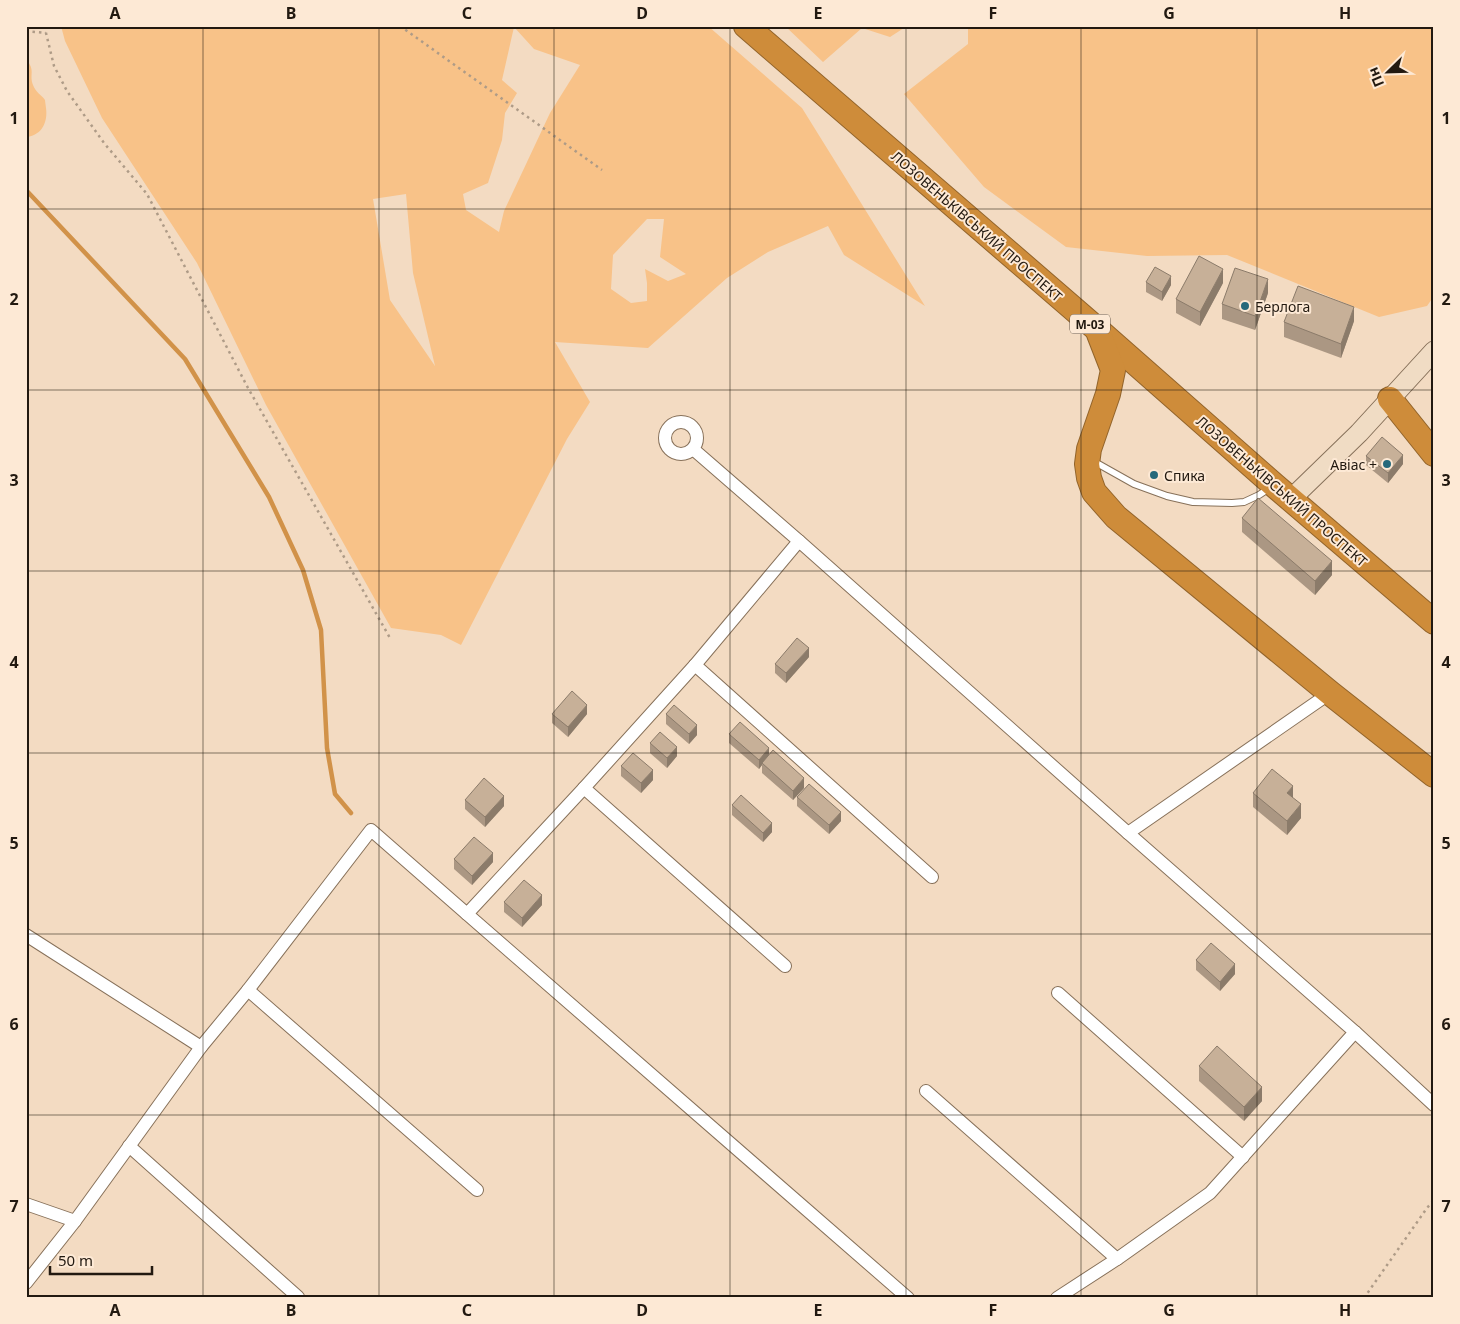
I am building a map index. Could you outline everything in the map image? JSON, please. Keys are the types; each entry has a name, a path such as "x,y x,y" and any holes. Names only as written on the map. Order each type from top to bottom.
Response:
{"highway":[{"name":"ЛОЗОВЕНЬКІВСЬКИЙ ПРОСПЕКТ","path":"746,26 1434,622"},
{"path":"1098,330 1113,370 1108,394 1089,449 1089,478 1094,492 1116,517 1434,775"},
{"path":"1390,399 1434,454"}],"street":[{"path":"1282,492 1359,433 1434,350"},
{"path":"693,449 1355,1032 1434,1105"},
{"path":"467,914 695,665 799,541"},
{"path":"695,665 932,877"},
{"path":"1128,833 1330,692"},
{"path":"584,788 785,966"},
{"path":"26,1283 75,1221 201,1047 248,990 370,830 908,1298"},
{"path":"26,935 201,1047"},
{"path":"248,990 477,1190"},
{"path":"1058,993 1244,1157"},
{"path":"1057,1298 1117,1259 1210,1193 1355,1032"},
{"path":"926,1092 1117,1259"},
{"path":"129,1146 298,1297"},
{"path":"26,1204 75,1221"}],"lane":[{"path":"1088,458 1134,484 1166,496 1193,502 1244,502 1259,495 1282,492"}],"path":[{"path":"46,26 54,66 67,91 104,143 147,194 248,388 390,638"},
{"path":"400,26 602,170"},
{"path":"26,31 46,33"},
{"path":"1364,1298 1426,1208 1434,1200"}],"shaded area":[{"path":"61,26 708,26 802,108 925,306 844,255 828,226 768,252 727,278 648,348 555,342 590,402 567,439 461,645 441,635 391,628 266,405 197,263 102,118 65,41","holes":["514,27 534,49 580,65 550,113 504,211 499,232 466,210 463,194 488,183 502,140 505,113 517,93 502,80","406,194 413,273 435,366 390,300 373,199","647,219 664,219 660,257 686,274 668,281 645,269 647,301 631,303 611,289 613,255"]},
{"path":"785,26 907,26 890,37 862,28 823,62"},
{"path":"968,26 1434,26 1434,296 1427,306 1379,317 1227,255 1147,256 1066,247 984,187 904,94 968,44"},
{"path":"26,59 32,70 34,88 45,100 46,113 45,123 40,131 27,137"}],"building":[{"path":"1199,256 1223,269 1200,312 1176,299"},
{"path":"1155,267 1171,276 1162,292 1146,282"},
{"path":"1235,268 1268,279 1255,316 1222,304"},
{"path":"1298,286 1354,307 1341,344 1284,322"},
{"path":"1382,437 1403,455 1388,473 1366,456"},
{"path":"1258,498 1332,561 1315,581 1242,518"},
{"path":"797,638 809,648 786,673 775,664"},
{"path":"572,691 587,705 568,727 552,714"},
{"path":"674,705 697,725 689,734 666,714"},
{"path":"740,722 769,748 759,760 729,734"},
{"path":"660,732 677,747 667,758 650,743"},
{"path":"773,750 804,778 793,791 762,763"},
{"path":"633,753 653,770 641,783 621,766"},
{"path":"1272,769 1293,786 1287,793 1301,804 1287,821 1253,793"},
{"path":"484,778 504,796 485,817 465,800"},
{"path":"809,784 841,812 829,825 797,797"},
{"path":"741,795 772,823 763,833 732,805"},
{"path":"474,837 493,853 472,876 454,859"},
{"path":"524,880 542,895 522,918 504,902"},
{"path":"1211,943 1235,964 1220,982 1196,960"},
{"path":"1217,1046 1262,1087 1244,1107 1199,1066"}],"waterway":[{"path":"26,190 185,359 269,497 303,570 321,630 327,748 335,794 351,813"}],"place":[{"name":"Берлога","path":"1245,306"},
{"name":"Авiас +","path":"1387,464"},
{"name":"Спика","path":"1154,475"}]}
